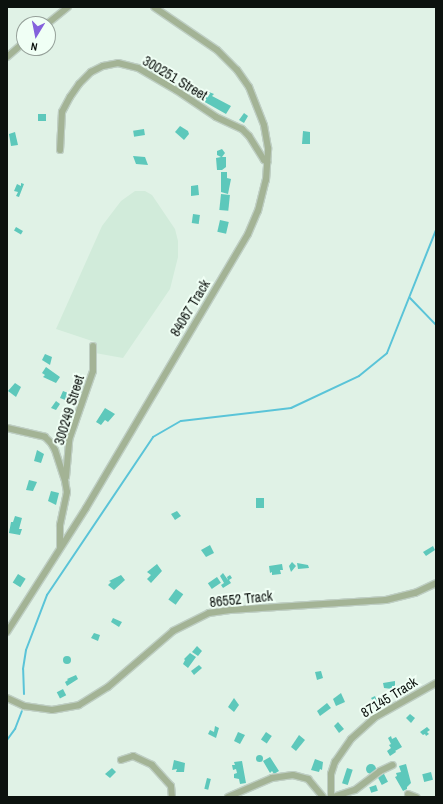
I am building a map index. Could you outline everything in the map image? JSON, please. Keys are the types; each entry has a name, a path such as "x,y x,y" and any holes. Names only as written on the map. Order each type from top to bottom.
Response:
{"street":[{"path":"56,17 68,7"},
{"name":"84067 Track","path":"7,632 86,508 248,234 258,211 264,190 268,162 268,148 262,116 253,94 243,78 217,50 154,7"},
{"path":"7,57 16,49"},
{"name":"300251 Street","path":"60,150 62,112 70,97 79,84 91,72 103,66 118,63 138,68 176,90 216,117 242,129 249,136 264,160 268,162"},
{"name":"300249 Street","path":"65,481 69,440 93,371 92,346"},
{"path":"8,427 41,436 48,440 55,450 65,481 66,499 59,531 60,547"},
{"name":"86552 Track","path":"7,698 24,706 52,710 79,705 108,687 173,630 199,616 209,613 230,610 386,600 415,593 436,583"},
{"name":"87145 Track","path":"332,797 331,774 335,762 351,739 380,714 436,683"},
{"path":"121,760 134,756 152,765 171,786 172,797"},
{"path":"332,797 355,790 380,771 393,765"},
{"path":"228,797 272,778 293,775 308,779 323,797"},
{"path":"408,794 416,797"}],"shaded area":[{"path":"135,191 145,191 152,195 175,229 178,241 178,257 170,289 123,358 95,353 95,342 56,329 102,226 121,201"}],"building":[{"path":"209,92 214,94 212,96 231,106 226,114 203,101"},
{"path":"244,113 248,116 244,123 239,120"},
{"path":"38,114 46,114 46,121 38,121"},
{"path":"180,126 188,131 189,134 184,140 175,132"},
{"path":"144,129 145,135 134,137 133,131"},
{"path":"303,131 310,132 310,144 302,144"},
{"path":"15,132 18,145 11,146 9,134"},
{"path":"222,149 225,153 222,157 226,157 226,167 222,170 217,170 216,158 221,157 217,155 217,151"},
{"path":"133,156 145,157 148,165 136,164"},
{"path":"221,172 227,172 227,178 231,179 228,194 221,192"},
{"path":"21,183 24,184 19,197 16,196 18,192 14,191 17,184 21,186"},
{"path":"198,185 199,195 191,196 191,186"},
{"path":"221,194 230,195 228,211 219,210"},
{"path":"193,214 200,215 199,224 192,223"},
{"path":"220,220 229,222 226,234 217,232"},
{"path":"16,227 23,231 21,234 14,230"},
{"path":"45,354 52,357 50,365 42,360"},
{"path":"46,367 60,377 56,383 43,377 45,375 42,373"},
{"path":"15,383 21,387 16,397 8,391"},
{"path":"63,391 68,393 68,401 60,398"},
{"path":"56,401 60,404 56,410 51,408"},
{"path":"105,408 115,414 108,422 105,420 101,425 96,422"},
{"path":"37,450 44,454 41,463 34,461"},
{"path":"29,480 37,482 33,491 26,490"},
{"path":"51,491 59,493 56,505 48,501"},
{"path":"256,498 264,498 264,508 256,508"},
{"path":"177,511 181,516 175,520 171,514"},
{"path":"15,516 22,518 19,529 22,529 20,535 9,533 11,522 13,522"},
{"path":"210,545 214,553 206,557 201,550"},
{"path":"433,546 435,550 426,556 423,552"},
{"path":"292,562 296,566 291,572 289,566"},
{"path":"297,563 308,565 309,568 298,569"},
{"path":"157,564 162,571 151,583 147,579 151,575 147,572"},
{"path":"282,564 283,570 280,570 281,574 272,575 272,572 270,573 269,566"},
{"path":"223,573 228,580 227,577 230,575 232,578 229,580 231,583 223,588 221,585 224,583 220,576"},
{"path":"18,574 26,579 20,587 13,582"},
{"path":"121,575 125,580 114,590 108,585 111,582 109,581"},
{"path":"217,577 221,583 212,589 208,583"},
{"path":"176,589 183,594 176,605 168,600"},
{"path":"113,618 122,622 119,627 111,622"},
{"path":"94,633 100,635 98,641 91,638"},
{"path":"197,646 202,651 198,656 192,652"},
{"path":"190,653 196,657 188,668 183,664 184,659"},
{"path":"67,656 70,657 70,663 67,664 64,663 63,660 64,657"},
{"path":"199,665 202,668 194,675 191,671"},
{"path":"321,671 323,678 317,680 315,672"},
{"path":"76,675 78,679 67,686 65,682 68,680 67,679"},
{"path":"395,681 395,686 392,686 392,689 384,688 383,683"},
{"path":"63,689 66,695 60,698 57,692"},
{"path":"341,693 345,702 336,706 333,699"},
{"path":"375,696 378,703 371,706 369,703 373,701 371,698"},
{"path":"234,698 239,705 234,712 228,707"},
{"path":"327,703 331,708 320,716 317,711"},
{"path":"410,714 415,718 411,723 406,718"},
{"path":"338,722 344,729 339,733 334,726"},
{"path":"215,726 219,728 216,738 208,734 210,730 214,732"},
{"path":"427,727 430,730 427,732 429,734 426,736 420,732"},
{"path":"238,732 245,735 240,744 234,741"},
{"path":"266,732 272,736 267,743 261,739"},
{"path":"299,735 305,740 296,751 291,747"},
{"path":"391,736 392,739 396,737 402,747 390,756 387,751 391,748 388,738"},
{"path":"259,754 262,755 262,761 259,762 256,761 255,758 256,755"},
{"path":"270,757 279,771 274,774 272,771 270,773 263,761"},
{"path":"315,759 323,762 322,770 320,769 319,772 311,770"},
{"path":"174,760 185,763 184,772 176,772 177,769 172,770"},
{"path":"242,761 246,783 240,784 239,779 234,778 234,774 237,773 236,769 233,770 232,765 235,765 234,762"},
{"path":"369,764 373,764 375,765 375,773 369,774 366,771 366,767"},
{"path":"406,764 411,783 407,789 403,791 395,777 397,776 396,773 401,772 399,766"},
{"path":"112,768 116,772 110,778 105,774"},
{"path":"347,768 353,770 348,785 342,783"},
{"path":"383,772 388,782 382,785 377,775"},
{"path":"431,772 433,780 424,782 422,774"},
{"path":"207,778 211,779 208,790 204,789"},
{"path":"376,785 378,791 371,793 369,787"}],"waterway":[{"path":"24,694 23,669 26,650 47,595 153,437 181,421 291,408 359,376 387,353 436,230"},
{"path":"410,298 436,325"},
{"path":"7,740 15,729 22,711"}]}
